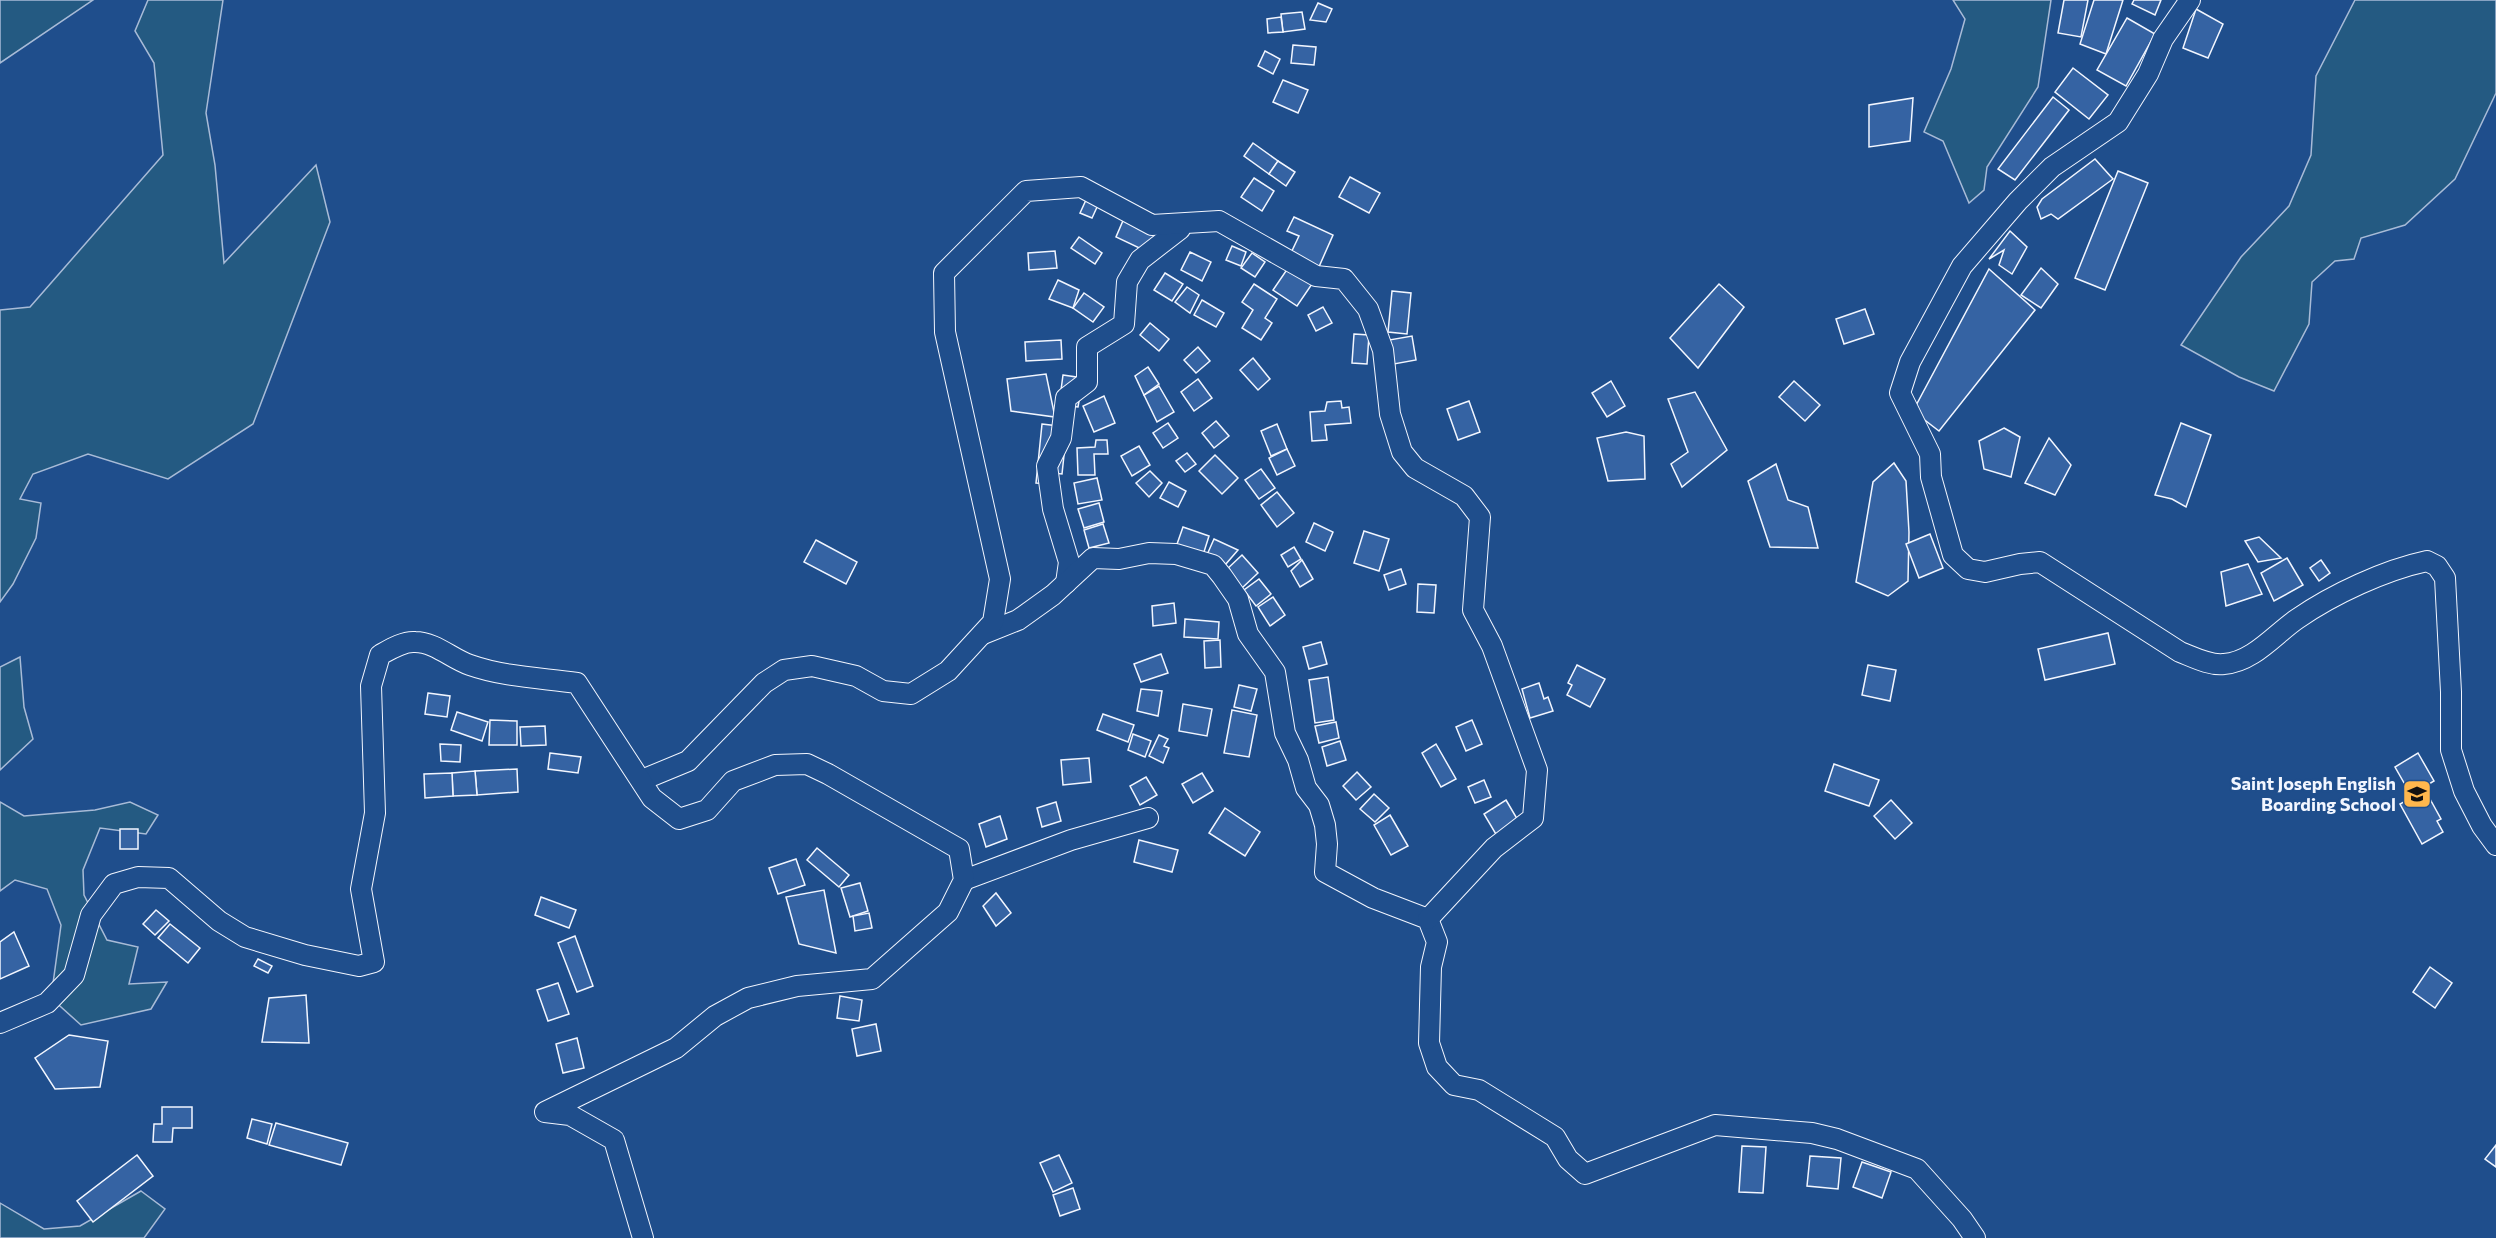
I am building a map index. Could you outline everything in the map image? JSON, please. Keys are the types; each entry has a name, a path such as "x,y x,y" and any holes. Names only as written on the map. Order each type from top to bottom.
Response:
{"street":[{"path":"2190,0 2163,39 2148,74 2118,122 2052,167 2018,201 1962,266 1910,362 1900,393 1930,454 1931,477 1953,555 1968,569 1985,572 2040,562 2181,652 2223,665 2245,659 2299,618 2342,594 2408,565 2427,561 2436,566 2445,578 2451,692 2451,750 2464,791 2482,826 2496,845"},
{"path":"642,780 688,760 764,682 784,670 812,666 856,676 883,691 911,694 948,670 993,622 1000,579 945,332 944,273 1026,191 1081,188 1152,225 1219,221 1316,276 1344,279 1368,309 1383,350 1390,414 1402,452 1415,468 1464,496 1480,518 1473,610 1492,646 1537,770 1533,818 1494,848 1428,919"},
{"path":"1066,583 1069,562 1053,509 1047,466 1060,438 1066,398 1087,382 1087,347 1124,324 1127,282 1140,261 1180,229"},
{"path":"981,635 1018,620 1066,583 1093,558 1119,559 1149,553 1176,554 1213,565 1238,599 1248,634 1275,672 1285,733 1298,760 1306,788 1319,805 1325,825 1327,844 1325,872 1373,898 1428,919 1437,942 1431,967 1430,1043 1437,1067 1454,1085 1479,1090 1555,1137 1568,1159 1585,1174 1715,1125 1812,1133 1837,1139 1917,1169 1962,1219 1974,1238"},
{"path":"0,1023 47,1003 74,975 92,915 114,884 138,877 169,878 219,921 245,937 305,955 359,966 375,963 361,889 375,813 372,686 380,655 392,648 413,642 433,646 469,665 492,671 577,682 594,712 652,798 679,819 707,810 733,782 775,765 807,764 959,849 964,880 948,912 872,979 797,986 748,998 715,1016 676,1048 545,1112 570,1115 614,1140 643,1238"},
{"path":"964,880 1071,840 1149,818"}],"shaded area":[{"path":"0,0 93,0 0,63"},
{"path":"148,0 223,0 206,113 215,165 224,263 316,165 330,222 253,424 168,479 88,454 33,474 20,499 41,503 36,538 13,584 0,602 0,310 30,307 163,155 154,63 135,31"},
{"path":"1953,0 2051,0 2038,87 1987,167 1984,190 1969,203 1943,141 1924,132 1951,69 1965,19"},
{"path":"2355,0 2496,0 2496,93 2455,179 2405,225 2361,238 2354,259 2335,261 2312,282 2309,324 2274,391 2239,377 2181,345 2241,257 2289,206 2311,155 2316,76"},
{"path":"20,657 24,707 33,739 0,770 0,667"},
{"path":"0,802 24,816 95,810 130,802 158,815 146,834 100,828 83,870 84,895 107,940 138,947 129,984 167,982 151,1009 81,1025 51,998 61,925 47,889 15,880 0,891"},
{"path":"141,1191 165,1209 144,1238 0,1238 0,1203 44,1229 80,1226"}],"building":[{"path":"2064,0 2088,0 2081,37 2058,33"},
{"path":"2094,0 2123,0 2106,54 2080,44"},
{"path":"2134,0 2161,0 2155,15 2132,4"},
{"path":"1318,3 1332,9 1326,22 1310,20"},
{"path":"2196,9 2223,24 2208,58 2183,48"},
{"path":"1302,12 1305,29 1283,32 1281,14"},
{"path":"1281,17 1283,32 1268,33 1267,19"},
{"path":"2127,18 2155,34 2126,86 2097,70"},
{"path":"1293,45 1316,47 1314,65 1291,63"},
{"path":"1265,51 1280,59 1273,74 1258,66"},
{"path":"2073,68 2108,95 2089,119 2055,92"},
{"path":"1283,80 1308,90 1298,113 1273,102"},
{"path":"2053,97 2069,110 2015,180 1998,169"},
{"path":"1913,98 1910,141 1869,147 1869,105"},
{"path":"1253,143 1278,161 1269,174 1244,156"},
{"path":"2095,159 2113,179 2058,219 2051,214 2041,219 2037,207 2042,199"},
{"path":"1278,161 1295,172 1286,186 1269,174"},
{"path":"2118,171 2148,183 2105,290 2075,278"},
{"path":"1350,177 1380,193 1369,213 1339,197"},
{"path":"1254,178 1274,191 1262,211 1241,197"},
{"path":"1086,200 1098,205 1092,218 1080,213"},
{"path":"1125,216 1162,232 1152,254 1116,237"},
{"path":"1294,217 1333,235 1318,269 1290,255 1299,236 1287,231"},
{"path":"2010,231 2027,247 2012,274 1999,265 2004,250 1989,259"},
{"path":"1079,237 1102,253 1095,264 1071,248"},
{"path":"1232,246 1246,252 1241,266 1226,260"},
{"path":"1055,251 1057,268 1029,270 1028,253"},
{"path":"1190,252 1211,262 1202,281 1181,270"},
{"path":"1252,253 1265,262 1255,277 1241,268"},
{"path":"1288,268 1312,284 1297,306 1273,290"},
{"path":"2041,268 2058,284 2041,308 2021,295"},
{"path":"1989,269 2035,310 1939,431 1913,411"},
{"path":"1165,273 1183,284 1172,301 1154,290"},
{"path":"1058,280 1079,290 1073,308 1049,299"},
{"path":"1254,284 1277,299 1265,318 1272,323 1261,340 1242,328 1253,310 1242,302"},
{"path":"1719,284 1744,307 1698,368 1670,338"},
{"path":"1187,287 1199,295 1190,313 1175,302"},
{"path":"1392,291 1411,293 1407,334 1388,332"},
{"path":"1084,293 1104,307 1093,322 1073,308"},
{"path":"1202,300 1224,313 1216,327 1194,315"},
{"path":"1323,307 1332,323 1316,331 1308,315"},
{"path":"1865,309 1874,334 1844,344 1836,319"},
{"path":"1150,323 1169,339 1159,351 1140,335"},
{"path":"1354,334 1369,335 1367,364 1352,363"},
{"path":"1412,336 1416,360 1394,364 1389,340"},
{"path":"1061,340 1062,359 1026,361 1025,342"},
{"path":"1198,347 1210,361 1196,373 1184,360"},
{"path":"1253,358 1270,379 1258,390 1240,370"},
{"path":"1148,367 1159,384 1144,395 1135,376"},
{"path":"1046,374 1055,417 1011,411 1007,379"},
{"path":"1063,375 1083,378 1078,407 1059,405"},
{"path":"1198,379 1212,398 1194,411 1181,392"},
{"path":"1611,381 1625,406 1607,417 1592,393"},
{"path":"1794,381 1820,405 1805,421 1779,397"},
{"path":"1159,386 1174,412 1157,422 1144,395"},
{"path":"1695,392 1727,450 1682,487 1671,464 1688,452 1668,399"},
{"path":"1104,396 1115,423 1094,432 1083,406"},
{"path":"1341,401 1342,408 1349,407 1351,423 1325,425 1327,440 1312,441 1310,412 1325,411 1327,402"},
{"path":"1469,401 1480,432 1458,440 1447,409"},
{"path":"1216,421 1229,436 1214,448 1202,433"},
{"path":"1168,423 1178,438 1163,448 1153,433"},
{"path":"2181,423 2211,435 2186,507 2172,499 2155,495"},
{"path":"1042,424 1067,427 1062,474 1053,473 1052,484 1036,483"},
{"path":"1277,424 1287,449 1271,456 1261,431"},
{"path":"2004,428 2020,437 2011,477 1984,469 1979,441"},
{"path":"1626,432 1644,436 1645,479 1608,481 1597,438"},
{"path":"2049,438 2071,465 2055,495 2025,483"},
{"path":"1096,440 1107,440 1108,454 1094,454 1095,475 1078,475 1077,448 1095,447"},
{"path":"1139,446 1150,465 1132,476 1121,456"},
{"path":"1287,449 1295,466 1277,475 1269,458"},
{"path":"1187,453 1196,464 1185,472 1176,461"},
{"path":"1215,455 1238,478 1222,494 1199,471"},
{"path":"1894,463 1906,481 1909,532 1908,581 1888,596 1856,582 1873,482"},
{"path":"1776,464 1788,500 1808,507 1818,548 1770,547 1748,481"},
{"path":"1261,469 1275,488 1259,499 1245,480"},
{"path":"1150,471 1162,483 1149,497 1136,483"},
{"path":"1097,478 1102,500 1078,504 1074,483"},
{"path":"1169,482 1186,491 1178,507 1160,498"},
{"path":"1277,492 1294,513 1277,527 1261,505"},
{"path":"1099,503 1104,522 1084,528 1078,509"},
{"path":"1314,523 1333,532 1325,551 1306,542"},
{"path":"1103,524 1109,543 1089,548 1084,530"},
{"path":"1183,527 1209,536 1203,555 1176,547"},
{"path":"1364,531 1389,539 1379,571 1354,563"},
{"path":"1930,534 1943,568 1919,578 1906,544"},
{"path":"2259,537 2281,558 2258,562 2245,541"},
{"path":"1214,539 1238,550 1225,565 1206,557"},
{"path":"816,540 857,562 846,584 804,562"},
{"path":"1294,547 1301,559 1288,567 1281,555"},
{"path":"1242,555 1258,573 1242,588 1226,570"},
{"path":"2287,558 2303,585 2274,601 2261,573"},
{"path":"1302,560 1313,579 1300,587 1291,571"},
{"path":"2321,560 2330,573 2319,581 2310,568"},
{"path":"2248,564 2262,594 2226,606 2221,572"},
{"path":"1401,569 1406,584 1389,590 1384,575"},
{"path":"1259,579 1271,594 1256,606 1244,590"},
{"path":"1418,584 1436,585 1434,613 1417,612"},
{"path":"1273,597 1285,615 1270,626 1258,607"},
{"path":"1174,603 1176,623 1153,626 1152,606"},
{"path":"1185,619 1219,622 1218,639 1184,637"},
{"path":"2108,633 2115,664 2045,680 2038,649"},
{"path":"1220,640 1221,667 1205,668 1204,641"},
{"path":"1321,642 1327,664 1309,669 1303,647"},
{"path":"1161,654 1168,673 1141,682 1134,664"},
{"path":"1577,665 1605,679 1590,707 1567,695 1572,685 1568,683"},
{"path":"1868,665 1896,670 1890,701 1862,695"},
{"path":"1328,677 1334,720 1315,723 1309,680"},
{"path":"1539,683 1544,699 1548,697 1553,711 1530,718 1522,689"},
{"path":"1239,685 1257,689 1251,711 1234,707"},
{"path":"1141,689 1162,691 1158,716 1137,711"},
{"path":"428,693 450,696 447,717 425,714"},
{"path":"1183,704 1212,709 1207,736 1179,731"},
{"path":"1232,710 1257,715 1249,757 1224,753"},
{"path":"457,712 488,722 482,741 451,730"},
{"path":"1103,714 1134,725 1128,742 1097,730"},
{"path":"490,720 517,721 517,745 489,745"},
{"path":"1472,720 1482,744 1466,751 1456,727"},
{"path":"1336,722 1339,738 1319,743 1315,726"},
{"path":"545,726 546,745 521,746 520,727"},
{"path":"1133,734 1151,741 1145,757 1128,750"},
{"path":"1159,735 1168,739 1164,746 1169,748 1163,763 1149,756"},
{"path":"1340,741 1346,760 1327,766 1322,747"},
{"path":"440,744 461,745 460,762 441,761"},
{"path":"1436,744 1456,779 1441,787 1422,753"},
{"path":"550,753 581,757 578,773 548,769"},
{"path":"2418,753 2434,781 2411,795 2395,767"},
{"path":"1089,758 1091,782 1063,785 1061,760"},
{"path":"1834,764 1879,780 1869,806 1825,791"},
{"path":"517,769 518,792 477,795 475,771"},
{"path":"475,771 477,795 453,796 452,773"},
{"path":"1357,772 1371,787 1356,800 1343,786"},
{"path":"452,773 453,796 425,798 424,774"},
{"path":"1202,773 1213,791 1193,803 1182,784"},
{"path":"1146,777 1157,795 1140,805 1130,786"},
{"path":"1484,780 1491,797 1475,803 1468,787"},
{"path":"2425,790 2441,819 2437,821 2443,832 2422,844 2400,804"},
{"path":"1374,794 1389,808 1375,822 1360,809"},
{"path":"1506,800 1519,822 1497,836 1484,814"},
{"path":"1891,800 1912,823 1895,839 1874,816"},
{"path":"1056,802 1061,821 1042,827 1037,808"},
{"path":"1225,808 1260,832 1245,856 1209,833"},
{"path":"1390,815 1408,846 1391,855 1374,825"},
{"path":"1000,816 1007,839 986,847 979,824"},
{"path":"120,829 138,829 138,849 120,849"},
{"path":"1139,840 1178,850 1172,872 1134,862"},
{"path":"817,848 849,875 839,887 807,860"},
{"path":"796,859 805,885 778,894 769,868"},
{"path":"860,883 868,911 850,917 841,888"},
{"path":"824,890 836,953 799,944 786,897"},
{"path":"996,893 1011,913 996,926 983,906"},
{"path":"541,897 576,910 569,928 535,915"},
{"path":"156,910 169,921 155,935 143,924"},
{"path":"869,913 872,928 855,931 853,916"},
{"path":"170,924 200,948 188,963 158,938"},
{"path":"14,932 29,966 0,979 0,942"},
{"path":"575,936 593,986 577,992 558,943"},
{"path":"258,959 272,966 268,973 254,966"},
{"path":"2430,967 2452,983 2435,1008 2413,992"},
{"path":"558,983 569,1014 548,1021 537,990"},
{"path":"306,995 309,1043 262,1042 269,998"},
{"path":"840,996 862,1000 859,1021 837,1018"},
{"path":"876,1024 881,1051 857,1056 852,1029"},
{"path":"69,1035 108,1041 100,1087 55,1089 35,1058"},
{"path":"577,1038 584,1068 563,1073 556,1044"},
{"path":"162,1107 192,1107 192,1128 173,1128 172,1142 153,1142 154,1124 162,1124"},
{"path":"252,1119 272,1124 267,1144 247,1138"},
{"path":"276,1123 348,1143 341,1165 269,1145"},
{"path":"2496,1145 2496,1167 2485,1159"},
{"path":"1742,1146 1766,1147 1763,1193 1739,1192"},
{"path":"137,1155 153,1176 93,1222 77,1201"},
{"path":"1059,1155 1072,1183 1053,1192 1040,1163"},
{"path":"1810,1156 1841,1158 1838,1189 1807,1186"},
{"path":"1862,1162 1891,1172 1882,1198 1853,1187"},
{"path":"1073,1188 1080,1209 1060,1216 1053,1195"}],"place":[{"name":"Saint Joseph English Boarding School","path":"2417,794"}]}
